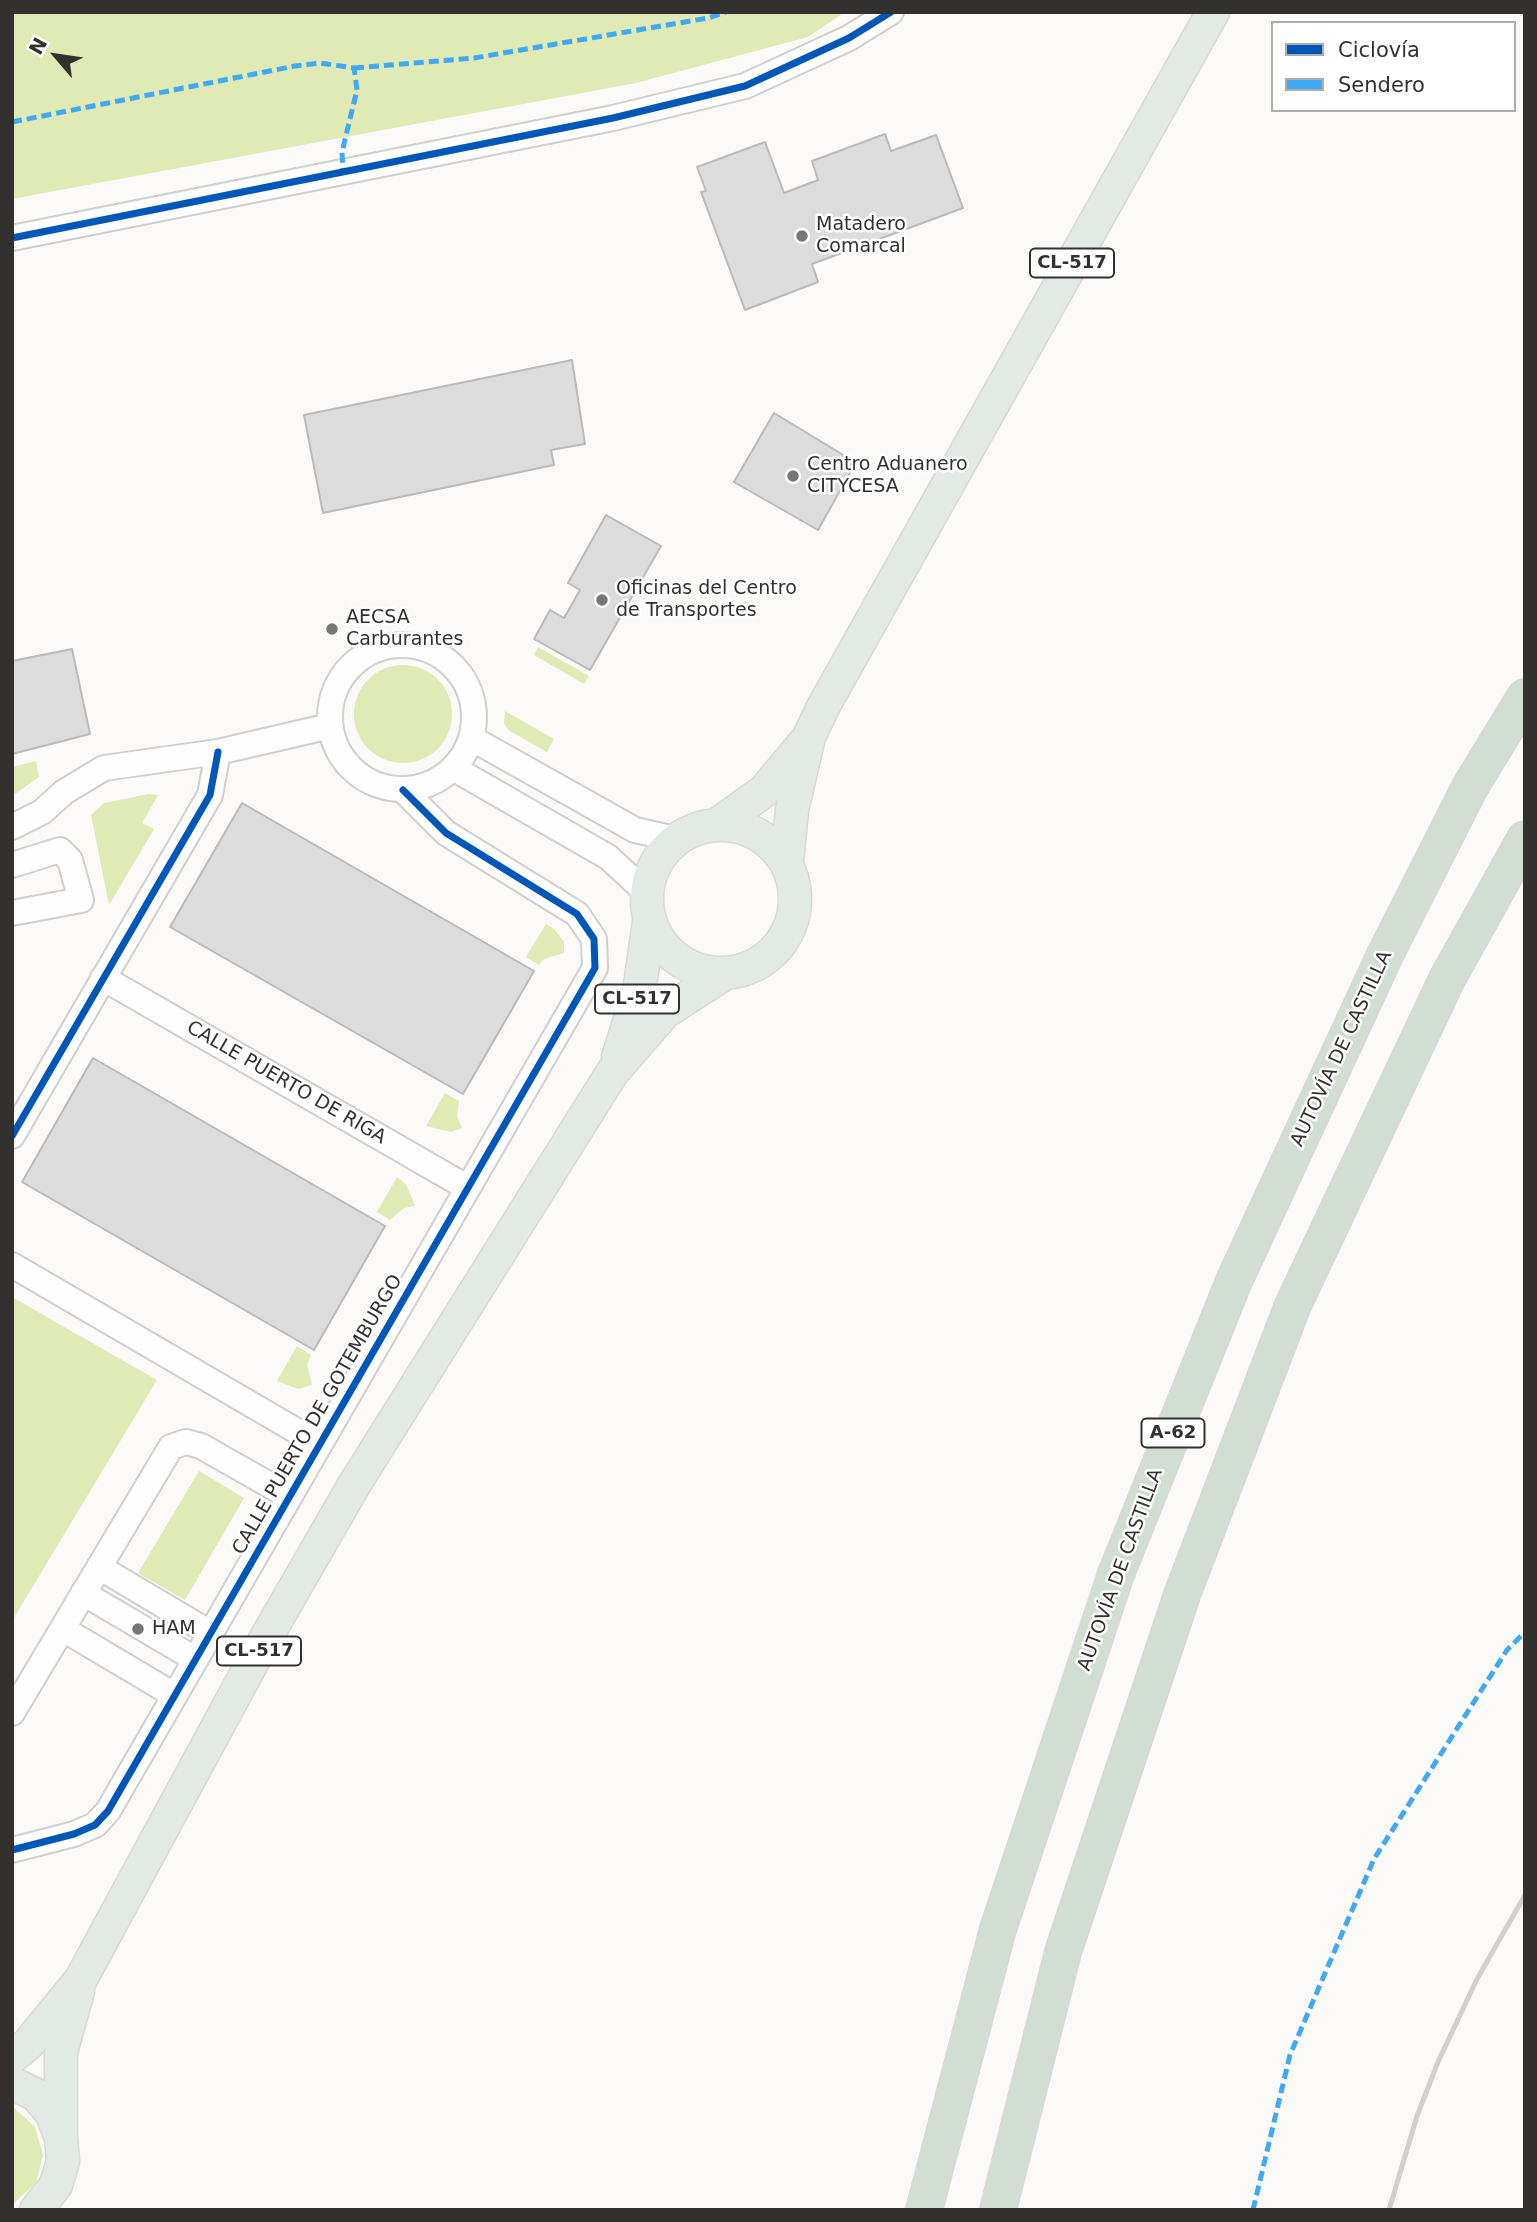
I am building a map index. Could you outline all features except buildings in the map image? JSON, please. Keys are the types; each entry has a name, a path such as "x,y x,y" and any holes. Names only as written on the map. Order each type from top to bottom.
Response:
{"highway":[{"path":"1470,787 1525,677"},
{"name":"AUTOVÍA DE CASTILLA","path":"924,2210 998,1929 1116,1574 1234,1281 1385,955 1470,787 1525,697"},
{"path":"998,2210 1063,1952 1183,1592 1293,1305 1447,979 1525,839"}],"main road":[{"name":"CL-517","path":"718,824 764,792 809,737 1213,12"},
{"name":"CL-517","path":"12,2057 28,2044 81,1979 259,1650 354,1485 612,1073 665,1012 724,974 753,967 778,948 793,922 796,891 787,862 792,810 809,737"},
{"name":"CL-517","path":"612,1073 639,992 655,863 675,839 695,828 718,824 745,828 769,841 787,862"},
{"name":"CL-517","path":"648,907 666,950 692,969 724,974"},
{"name":"CL-517","path":"36,2210 56,2185 63,2161 61,2052 81,1979"},
{"name":"CL-517","path":"12,2083 36,2095 52,2114 61,2138"}],"street":[{"path":"12,237 614,118 745,86 849,38 891,12"},
{"path":"407,645 432,651 453,666 468,687 474,712 471,738 453,768 439,780 403,790 377,786 354,772 338,751 330,726 330,704 340,679 358,660 381,648 407,645"},
{"path":"12,827 42,812 64,792 104,768 218,752 330,726"},
{"path":"471,738 635,830 675,839"},
{"path":"12,1136 210,795 218,752"},
{"path":"453,768 608,857 648,907"},
{"name":"CALLE PUERTO DE GOTEMBURGO","path":"12,1850 74,1834 94,1825 108,1811 589,982 594,968 594,939 577,914 446,833 403,790"},
{"path":"12,865 61,850 70,860 81,900 12,913"},
{"name":"CALLE PUERTO DE RIGA","path":"103,978 468,1188"},
{"path":"12,1265 319,1444"},
{"name":"CALLE PUERTO DE GOTEMBURGO","path":"12,1713 171,1447 186,1442 201,1446 289,1496"},
{"path":"99,1567 210,1633"},
{"path":"83,1593 195,1659"},
{"path":"63,1629 174,1695"}],"green space":[{"path":"12,12 845,12 808,37 636,83 12,199"},
{"path":"538,647 589,676 584,684 534,655"},
{"path":"393,665 413,665 438,679 449,695 452,714 449,733 438,749 413,763 393,763 376,755 362,741 354,724 354,704 362,687 376,673"},
{"path":"505,711 554,739 547,752 508,730 504,723"},
{"path":"36,761 39,777 12,796 12,767"},
{"path":"148,794 158,795 142,823 154,829 109,905 91,815 104,803"},
{"path":"546,924 554,929 564,942 564,953 544,959 539,965 526,957"},
{"path":"445,1093 459,1101 457,1117 462,1128 451,1132 426,1126"},
{"path":"397,1177 406,1184 415,1206 404,1208 390,1220 377,1212"},
{"path":"12,1297 157,1380 12,1621"},
{"path":"297,1346 311,1355 307,1365 312,1385 298,1389 277,1381"},
{"path":"199,1471 244,1498 185,1600 138,1573"},
{"path":"12,2106 35,2127 43,2155 36,2183 12,2205"}],"railway":[{"path":"1389,2210 1417,2116 1438,2062 1477,1979 1525,1895"}],"marked path":[{"path":"354,68 474,58 708,18 726,12"},
{"path":"12,122 295,66 320,63 354,68 357,90 342,152 343,172"},
{"path":"1253,2210 1290,2055 1374,1859 1507,1650 1525,1632"}],"cycle path":[{"path":"12,238 613,118 745,86 849,38 891,12"},
{"path":"12,1136 210,795 218,752"},
{"path":"12,1850 74,1834 95,1825 108,1811 595,968 594,939 577,914 446,833 403,790"}],"place":[{"name":"Matadero Comarcal","path":"802,236"},
{"name":"Centro Aduanero CITYCESA","path":"793,476"},
{"name":"Oficinas del Centro de Transportes","path":"602,600"},
{"name":"AECSA Carburantes","path":"332,629"},
{"name":"HAM","path":"138,1629"}]}
